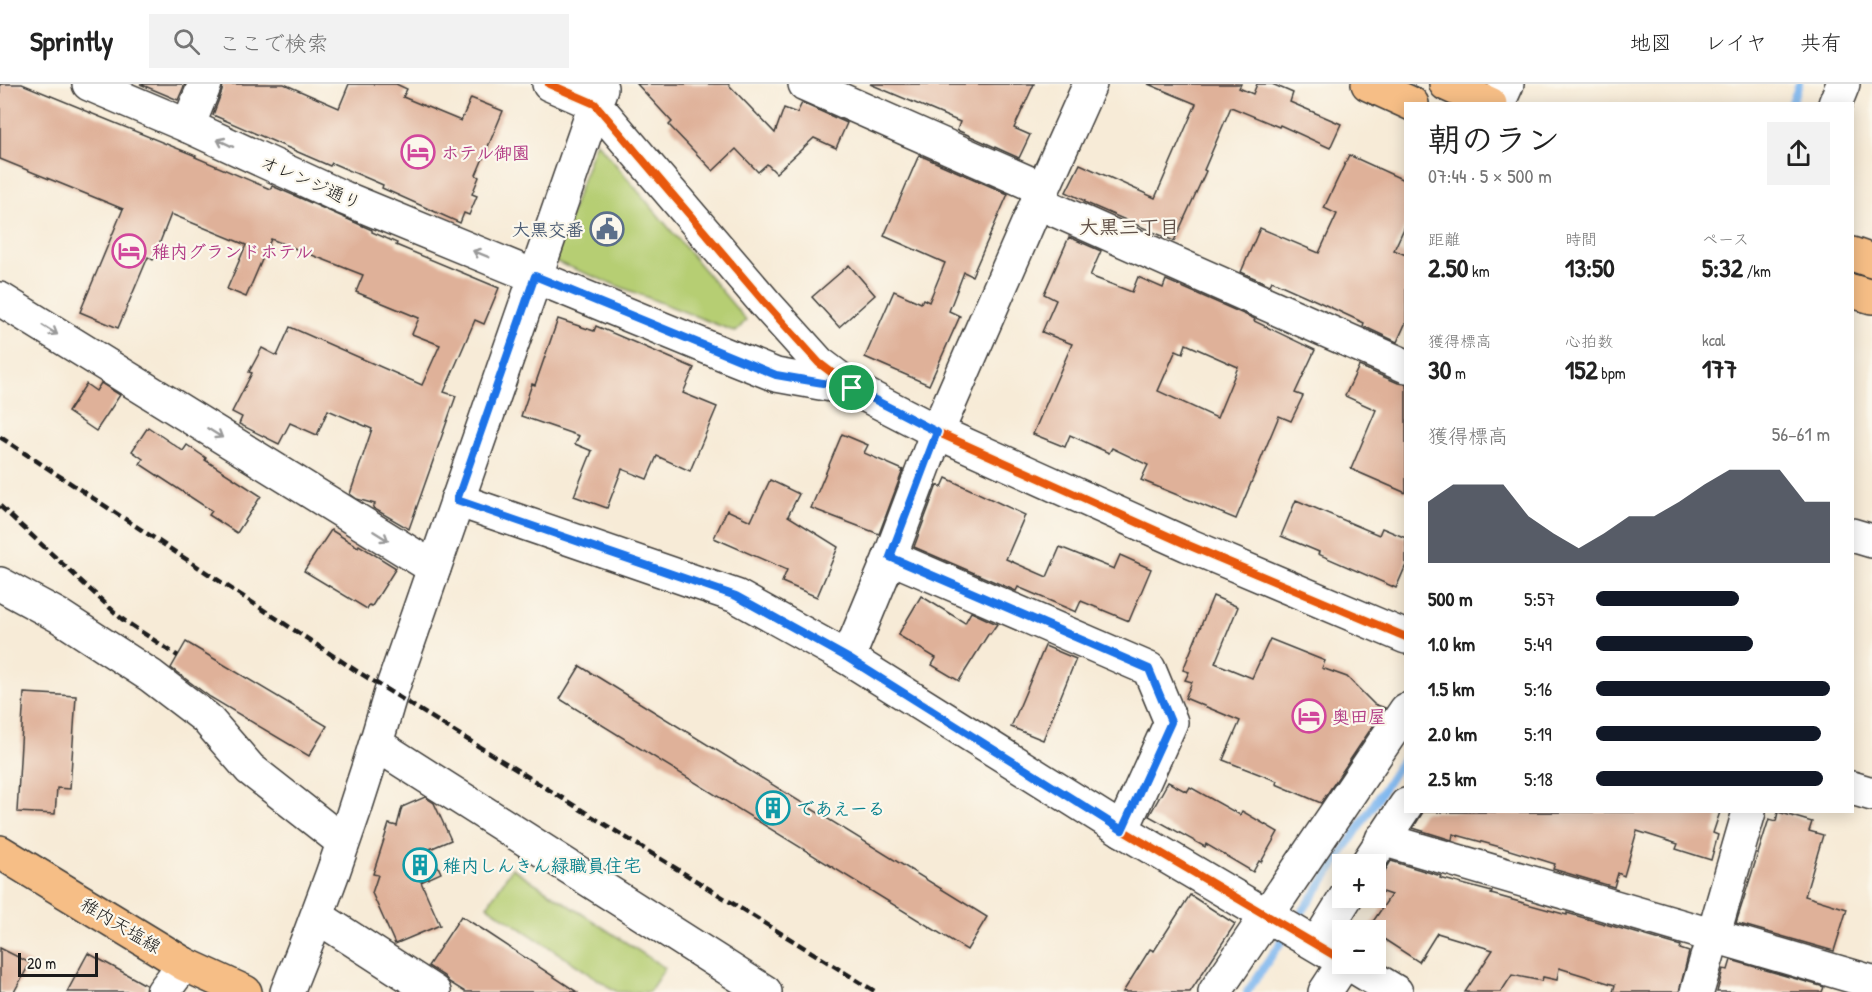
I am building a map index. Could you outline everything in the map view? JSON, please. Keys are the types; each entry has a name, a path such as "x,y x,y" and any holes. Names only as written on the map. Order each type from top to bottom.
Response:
{"main road":[{"path":"1368,84 1408,102"},
{"path":"1446,84 1486,102"},
{"path":"1854,255 1872,261"},
{"path":"1854,292 1872,297"},
{"name":"稚内天塩線","path":"0,852 184,964 245,992"}],"street":[{"name":"オレンジ通り","path":"88,84 188,126 344,198 776,375 852,388"},
{"path":"188,126 205,84"},
{"path":"549,84 599,94 727,259 819,363 852,388 937,432 1188,545 1404,635"},
{"path":"806,84 1404,365"},
{"path":"848,658 890,557 937,432 1090,84"},
{"path":"1499,102 1507,84"},
{"path":"1835,102 1843,84"},
{"path":"287,992 318,916 376,744 391,692 599,94"},
{"path":"0,299 434,568"},
{"path":"457,500 736,596 848,658 1122,830 1329,952"},
{"path":"1854,536 1872,541"},
{"path":"890,557 1149,669 1171,722 1122,830"},
{"path":"0,584 59,616 151,676 206,718 250,769 343,842"},
{"path":"1215,992 1273,918 1404,713"},
{"path":"376,744 765,992"},
{"path":"1854,789 1872,794"},
{"path":"1404,808 1375,851 1713,936 1872,982"},
{"path":"1697,992 1749,813"},
{"path":"1325,992 1329,952 1343,908"},
{"path":"318,916 434,992"},
{"path":"163,992 184,964"},
{"path":"1366,974 1396,992"}],"green space":[{"path":"596,141 746,320 736,332 554,261"},
{"path":"512,868 665,968 649,992 617,992 487,906"}],"building":[{"path":"0,84 22,84 270,189 272,186 372,230 397,243 396,245 499,288 484,324 475,320 444,392 456,396 409,529 373,508 375,504 357,499 350,494 372,429 328,410 317,435 290,423 279,444 239,424 242,417 232,412 262,348 277,356 290,327 422,385 440,345 412,334 419,318 356,292 363,275 271,239 246,297 227,289 246,245 171,214 153,260 148,257 118,328 80,312 123,209 0,159"},
{"path":"140,84 185,84 178,100"},
{"path":"223,84 284,84 339,108 349,84 396,84 407,89 403,97 461,121 471,98 503,111 476,175 479,177 472,194 477,196 469,215 464,213 460,223 382,188 383,185 332,163 330,166 213,115"},
{"path":"637,84 728,84 775,133 784,108 797,113 802,103 847,123 836,148 814,138 776,173 767,164 758,172 736,149 713,171 669,125 672,122"},
{"path":"870,84 1034,84 1014,128 1030,135 1019,158 957,130 960,122"},
{"path":"1148,84 1241,84 1239,88 1253,94 1257,84 1272,84 1293,93 1290,102 1341,124 1330,148 1280,125 1279,127 1231,107 1204,170 1206,171 1174,241 1066,192 1080,164 1155,198 1196,104"},
{"path":"919,155 1008,194 972,276 964,272 949,311 960,316 929,385 865,357 894,291 921,303 923,299 929,302 945,263 884,236"},
{"path":"1349,155 1404,180 1404,228 1394,250 1404,254 1404,326 1397,342 1363,326 1364,323 1317,301 1272,281 1270,285 1241,272 1260,228 1319,253 1337,214 1324,208"},
{"path":"1069,237 1101,251 1090,276 1132,292 1138,277 1163,288 1166,280 1255,319 1254,321 1315,350 1295,393 1303,396 1291,421 1279,416 1236,519 1141,480 1148,465 1112,448 1109,453 1070,435 1065,447 1033,434 1072,344 1042,332 1056,300 1044,294","holes":["1186,344 1238,367 1217,418 1158,391 1176,350 1183,353"]},
{"path":"849,265 875,295 839,327 812,297"},
{"path":"558,319 594,331 596,326 694,368 683,393 717,407 690,471 657,456 647,479 622,469 607,508 574,496 592,451 575,444 579,436 521,416 532,384 535,385"},
{"path":"1359,366 1404,384 1404,492 1351,469 1376,410 1345,396"},
{"path":"101,383 120,395 96,431 68,412 86,384 96,391"},
{"path":"148,427 183,451 187,445 206,458 205,460 261,496 237,533 209,515 212,511 140,464 143,459 132,451"},
{"path":"842,434 868,445 864,453 903,470 879,534 811,508"},
{"path":"946,478 1025,515 1006,559 1047,577 1060,547 1114,569 1120,555 1151,569 1129,621 1081,601 1076,612 1018,587 1016,591 914,547 937,485 942,487"},
{"path":"770,480 799,494 788,516 838,547 817,597 782,582 787,570 714,538 727,510 751,521"},
{"path":"1296,500 1379,535 1382,528 1404,537 1404,570 1396,588 1281,536"},
{"path":"331,530 396,568 372,606 369,605 367,609 304,571"},
{"path":"921,596 965,623 971,612 997,624 959,681 932,665 936,658 898,635"},
{"path":"1213,596 1238,607 1215,663 1252,678 1270,639 1325,661 1322,668 1347,677 1374,704 1385,708 1321,803 1276,784 1277,781 1223,760 1240,721 1185,698 1192,682 1185,680 1189,672 1183,670"},
{"path":"186,642 327,726 309,756 210,697 171,668"},
{"path":"1045,646 1076,659 1043,740 1011,727"},
{"name":"であえーる","path":"580,666 987,917 967,950 560,699"},
{"path":"24,693 76,696 70,789 57,788 55,814 17,812"},
{"path":"1168,782 1187,792 1190,787 1240,815 1242,811 1278,832 1253,872 1206,844 1205,847 1149,816"},
{"name":"稚内しんきん緑職員住宅","path":"425,797 434,803 451,840 430,849 441,873 421,882 440,925 395,944 372,893 378,875 373,874 389,824 397,826 402,807"},
{"path":"1422,813 1720,813 1713,833 1718,835 1711,860 1676,849 1678,844 1637,831 1624,876 1618,873 1614,887 1553,869 1555,864 1500,847 1453,834 1452,840 1413,828"},
{"path":"1778,813 1781,813 1812,822 1809,831 1823,835 1805,896 1847,909 1834,951 1736,923 1769,819 1776,821"},
{"path":"1391,861 1441,876 1440,878 1492,892 1491,894 1681,946 1680,949 1689,952 1679,992 1613,992 1615,985 1559,968 1557,980 1543,977 1542,981 1512,975 1501,992 1465,992 1493,950 1437,933 1419,962 1386,941 1386,920 1374,920 1382,908 1386,908 1386,902 1391,895 1386,893 1386,869"},
{"path":"1190,895 1235,924 1190,992 1123,992 1150,949 1154,951"},
{"path":"461,916 577,992 465,992 449,982 428,966"},
{"path":"0,948 30,963 14,992 0,992"},
{"path":"88,953 146,985 145,992 67,992"},
{"path":"1731,960 1824,987 1822,992 1717,992 1723,969 1728,970"}],"waterway":[{"path":"1792,102 1799,84"},
{"path":"1293,925 1404,757"},
{"path":"1247,992 1286,935"}],"railway":[{"path":"0,437 355,670 876,992"},
{"path":"0,506 122,619 178,656"}],"cycle path":[{"path":"549,84 595,104 819,363 852,388 937,432 1188,545 1404,636"},
{"path":"457,500 736,596 848,658 1122,830 1332,954"}],"place":[{"name":"ホテル御園","path":"418,152"},
{"name":"大黒交番","path":"607,229"},
{"name":"稚内グランドホテル","path":"129,251"},
{"name":"奥田屋","path":"1309,716"},
{"name":"であえーる","path":"773,808"},
{"name":"稚内しんきん緑職員住宅","path":"420,865"}],"district":[{"name":"大黒三丁目","path":"1129,226"}],"route":[{"path":"535,276 776,375 852,388 937,432 890,557 1149,669 1171,722 1122,830 848,658 736,596 457,500 535,276"}]}
